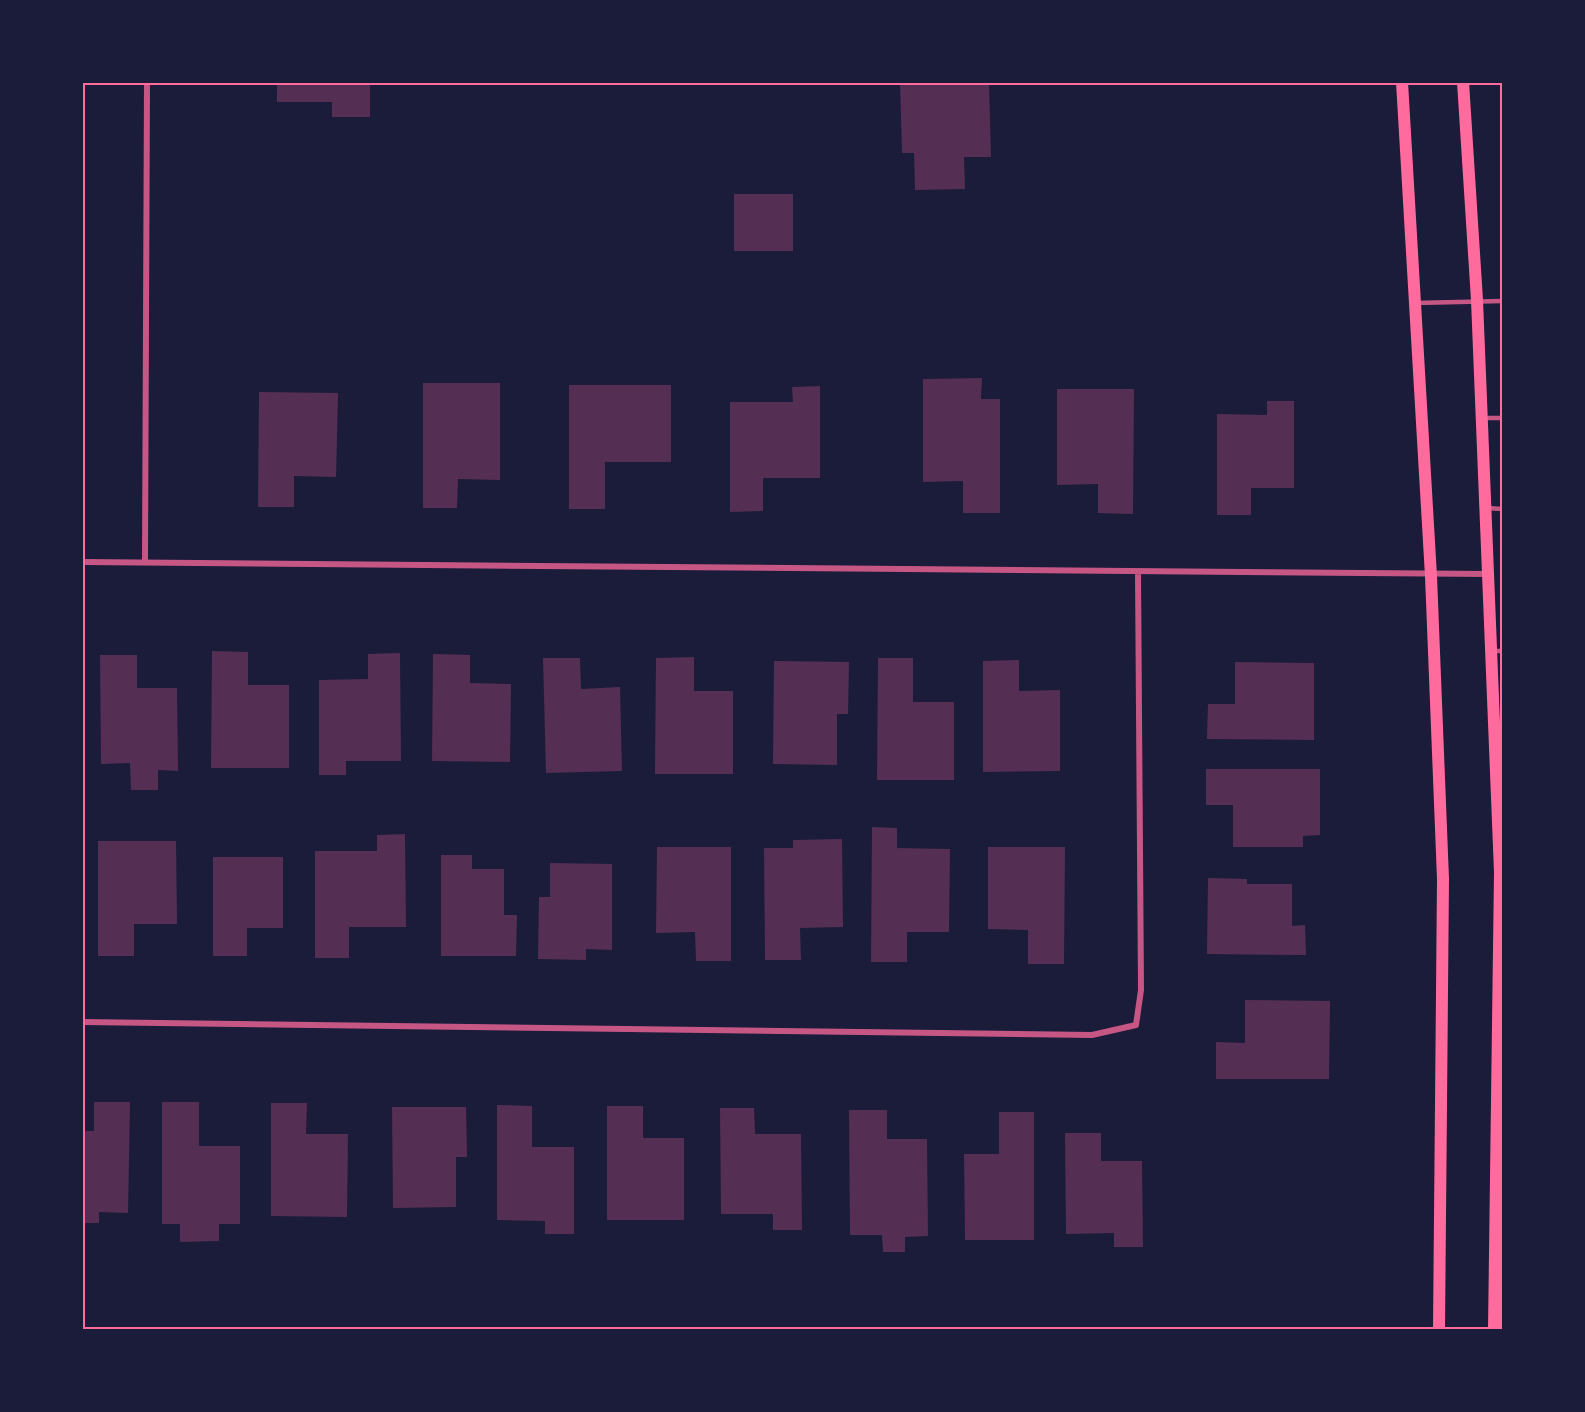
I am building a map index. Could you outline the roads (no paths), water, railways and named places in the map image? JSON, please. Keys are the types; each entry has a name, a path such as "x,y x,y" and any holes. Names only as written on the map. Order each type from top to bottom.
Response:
{"main road":[{"path":"1402,82 1431,576 1443,879 1439,1329"},
{"path":"1463,82 1477,300 1489,574 1498,651 1501,872 1494,1329"}],"street":[{"path":"145,561 147,82"},
{"path":"82,562 1431,576 1489,574"},
{"path":"82,1022 1092,1035 1136,1026 1141,990 1138,572"}],"lane":[{"path":"1415,303 1503,300"},
{"path":"1482,418 1503,418"},
{"path":"1485,508 1503,509"}]}
